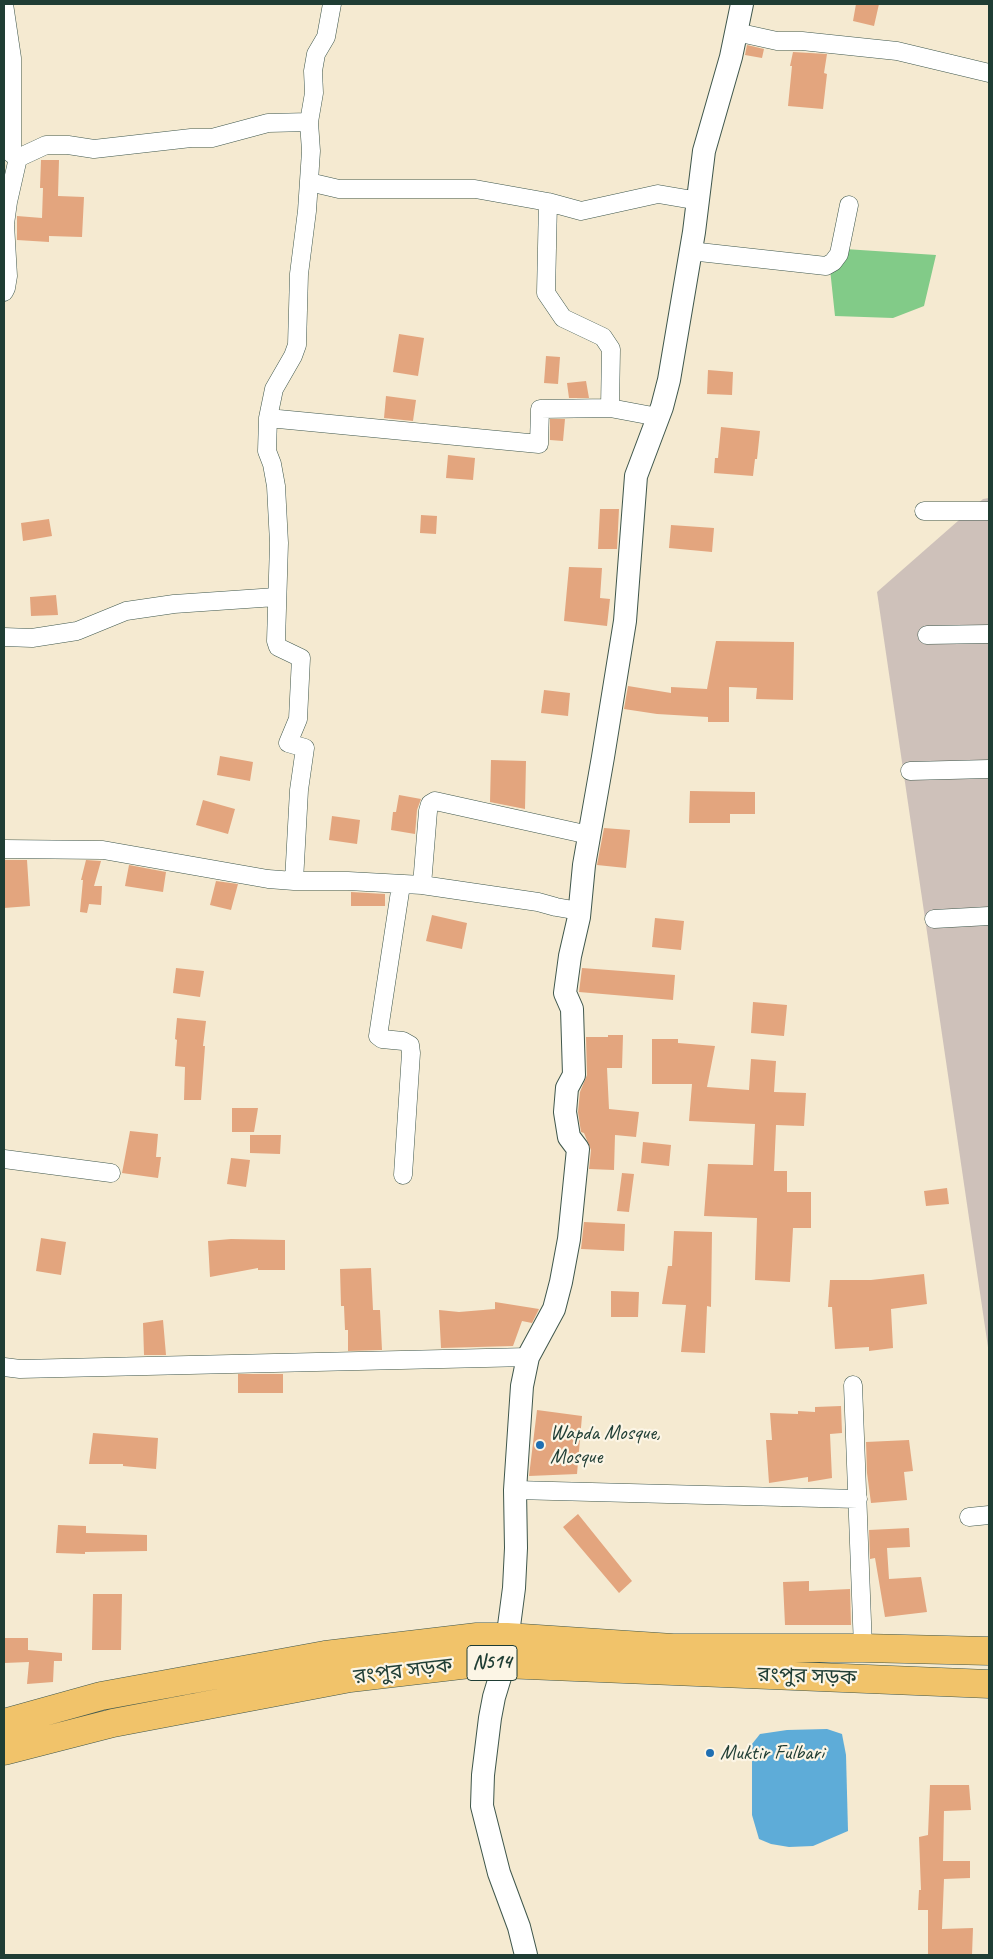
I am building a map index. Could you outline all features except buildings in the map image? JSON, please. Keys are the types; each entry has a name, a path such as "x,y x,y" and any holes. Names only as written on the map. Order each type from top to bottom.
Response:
{"highway":[{"name":"রংপুর সড়ক","path":"4,1723 102,1696 325,1655 477,1637 507,1637 673,1648 863,1648 989,1651"},
{"name":"রংপুর সড়ক","path":"4,1751 113,1723 350,1678 478,1662 989,1684"}],"street":[{"path":"4,4 12,58 12,154 18,158"},
{"path":"294,881 299,790 305,748 288,743 298,720 301,658 278,647 276,641 279,543 276,486 272,464 267,451 268,418 274,389 293,356 297,345 299,274 311,151 308,122 314,92 313,71 316,54 326,37 332,4"},
{"path":"526,1955 519,1927 499,1873 482,1806 483,1775 490,1718 504,1664 514,1588 515,1490 522,1386 528,1357 554,1310 566,1259 575,1187 578,1149 569,1137 565,1112 567,1088 574,1075 572,1009 565,993 624,621 636,476 658,417 669,380 698,201 704,151 729,65 742,4"},
{"path":"736,32 777,41 802,40 898,51 989,73"},
{"path":"18,158 46,145 68,144 94,149 191,138 212,138 268,123 308,122"},
{"path":"4,292 8,276 5,224 18,158"},
{"path":"309,182 340,189 475,189 548,202 581,211 658,194 698,201"},
{"path":"548,202 546,293 563,318 604,337 612,349 610,408"},
{"path":"690,251 826,266 833,262 839,254 849,206"},
{"path":"268,418 539,444 540,409 610,408 658,417"},
{"path":"924,511 989,511"},
{"path":"4,637 32,638 77,631 126,611 174,604 276,597"},
{"path":"927,635 989,634"},
{"path":"910,771 989,769"},
{"path":"422,886 428,811 430,804 435,801 589,835"},
{"path":"4,849 103,850 268,879 348,881 422,886 538,902 579,911"},
{"path":"401,885 378,1036 382,1040 403,1041 410,1045 403,1175"},
{"path":"934,919 989,916"},
{"path":"4,1159 111,1173"},
{"path":"4,1367 20,1369 528,1357"},
{"path":"853,1385 863,1648"},
{"path":"515,1490 858,1499"},
{"path":"969,1517 989,1515"}],"shaded area":[{"path":"989,498 989,1354 877,592 983,499"}],"green space":[{"path":"845,249 936,255 924,306 893,318 835,316 830,269 844,263"}],"water":[{"path":"827,1729 842,1734 846,1755 848,1831 813,1846 789,1847 771,1844 759,1839 752,1815 752,1744 760,1734 787,1730"}],"place":[{"name":"Wapda Mosque, Mosque","path":"540,1445"},
{"name":"Muktir Fulbari","path":"710,1753"}]}
